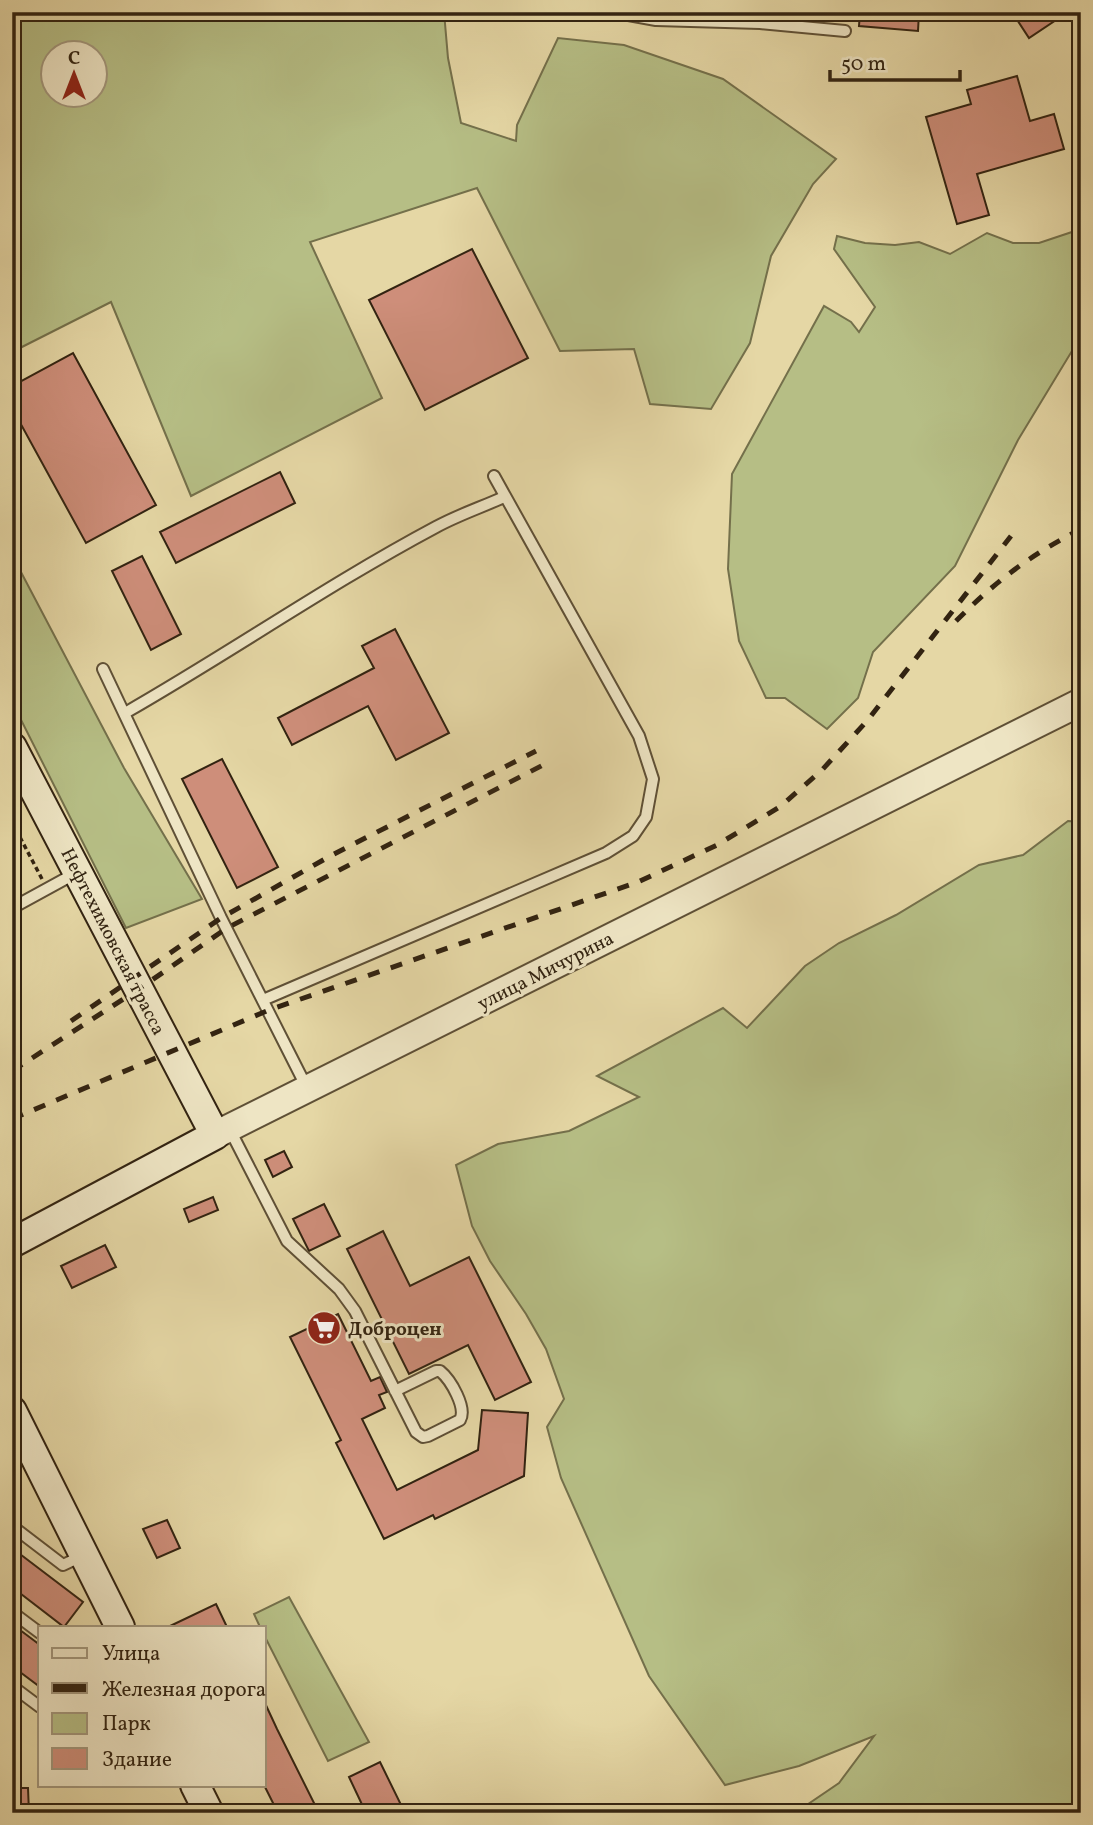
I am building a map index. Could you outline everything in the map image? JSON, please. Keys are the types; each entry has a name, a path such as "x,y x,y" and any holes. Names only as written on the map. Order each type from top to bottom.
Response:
{"main road":[{"name":"Нефтехимовская трасса","path":"12,747 222,1131"},
{"name":"улица Мичурина","path":"12,1243 222,1131"},
{"path":"12,1411 84,1555 114,1622"},
{"path":"196,1786 209,1813"}],"street":[{"name":"улица Мичурина","path":"222,1131 1081,702"}],"lane":[{"path":"612,12 656,20 760,23 845,31"},
{"path":"263,1000 606,853 633,836 646,817 653,779 639,736 494,476"},
{"path":"125,713 191,676 310,598 438,526 505,497"},
{"path":"103,669 221,918 307,1089"},
{"path":"12,908 79,872"},
{"path":"222,1131 292,1247 348,1300 416,1432 423,1437 450,1426 463,1417 462,1409 447,1378 440,1371 395,1391"},
{"path":"12,1526 63,1565 84,1555"},
{"path":"12,1612 38,1632"},
{"path":"12,1686 38,1706"}],"path":[{"path":"12,822 47,889"}],"green space":[{"path":"12,12 358,12 363,16 368,12 444,12 448,58 461,123 516,141 517,125 558,38 624,45 723,79 836,159 813,184 771,256 750,343 711,409 650,404 634,349 560,351 477,188 310,242 382,398 191,496 111,302 12,352"},
{"path":"1081,229 1081,310 1075,346 1018,440 955,566 873,652 858,698 827,729 785,698 766,698 739,641 728,569 732,474 824,306 851,322 859,332 875,307 834,249 837,236 865,243 895,245 919,242 950,254 987,233 1013,243 1039,243"},
{"path":"12,555 124,768 202,899 126,928 12,702"},
{"path":"1068,821 1081,822 1081,1813 795,1813 839,1783 874,1736 799,1766 725,1785 649,1676 561,1478 547,1427 564,1399 546,1349 490,1261 472,1226 456,1165 498,1144 569,1131 639,1097 597,1076 723,1008 747,1028 805,966 839,943 896,915 979,865 1023,855"},
{"path":"289,1597 369,1742 328,1761 266,1639 266,1626 260,1626 254,1614"}],"building":[{"path":"860,12 919,12 918,31 859,26"},
{"path":"1012,12 1068,12 1029,38"},
{"path":"1017,76 1030,121 1054,114 1064,149 977,174 989,215 957,224 926,117 971,104 967,90"},
{"path":"472,249 528,358 425,410 369,300"},
{"path":"73,353 156,505 86,543 12,408 12,386"},
{"path":"280,472 295,503 176,563 160,532"},
{"path":"142,556 181,634 151,650 112,571"},
{"path":"395,629 449,733 396,760 368,706 292,745 278,718 374,668 362,646"},
{"path":"222,759 278,867 237,888 182,779"},
{"path":"284,1151 292,1167 273,1177 265,1160"},
{"path":"213,1197 218,1210 189,1222 184,1209"},
{"path":"324,1204 340,1236 309,1251 293,1219"},
{"path":"383,1231 410,1286 469,1257 531,1382 495,1400 468,1345 409,1374 347,1249"},
{"path":"105,1245 116,1267 72,1288 61,1266"},
{"path":"338,1314 371,1381 380,1377 387,1392 379,1395 385,1408 362,1419 397,1490 478,1450 482,1410 528,1413 524,1476 435,1519 433,1515 384,1539 336,1443 341,1440 290,1337"},
{"path":"167,1520 180,1548 157,1558 143,1529"},
{"path":"12,1548 83,1602 63,1626 12,1587"},
{"path":"216,1604 227,1626 170,1626"},
{"path":"12,1624 38,1644 38,1686 12,1666"},
{"path":"266,1705 319,1813 278,1813 264,1786"},
{"path":"380,1762 405,1813 366,1813 349,1777"},
{"path":"12,1788 28,1788 29,1813 12,1813"}],"railway":[{"path":"956,621 1014,570 1081,529"},
{"path":"12,1119 269,1010 638,882 717,845 781,806 822,770 867,721 1011,536"},
{"path":"71,1021 221,918 332,855 536,751"},
{"path":"12,1071 227,928 545,764"}],"place":[{"name":"Доброцен","path":"324,1328"}]}
